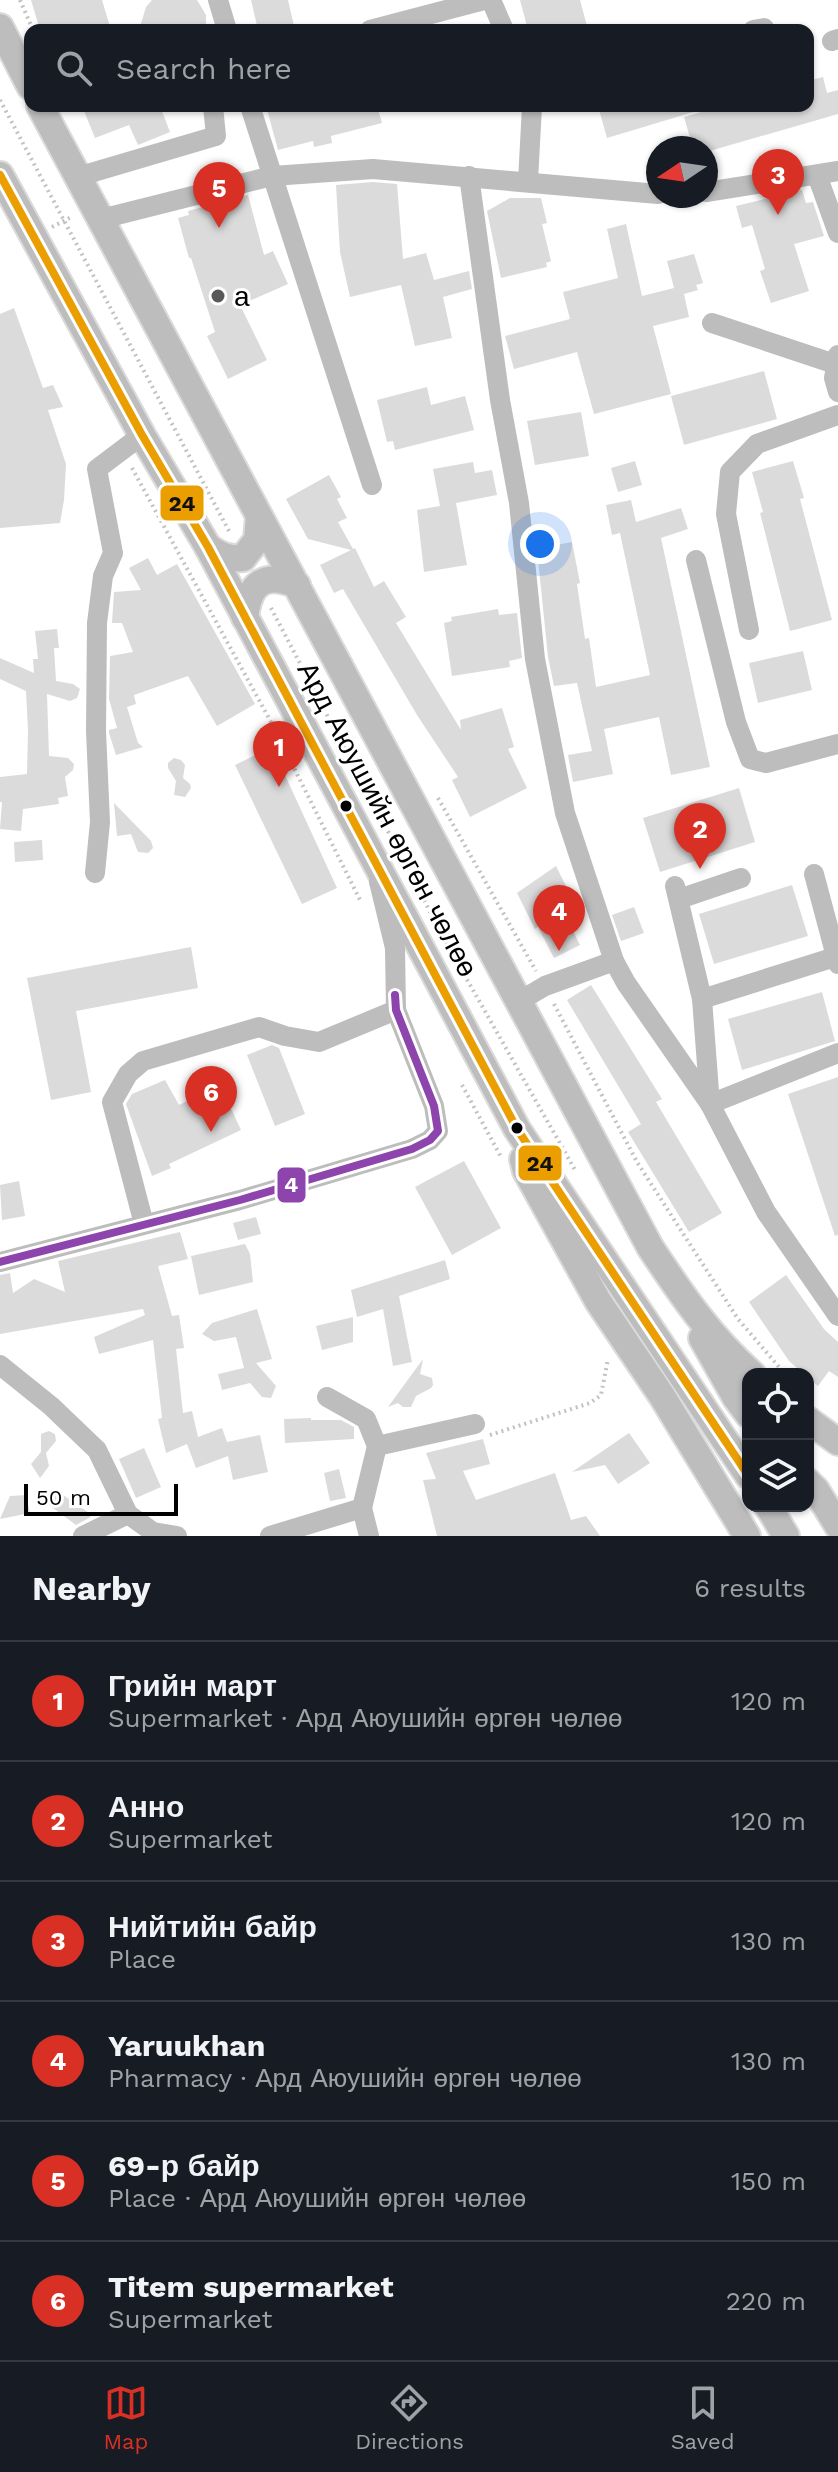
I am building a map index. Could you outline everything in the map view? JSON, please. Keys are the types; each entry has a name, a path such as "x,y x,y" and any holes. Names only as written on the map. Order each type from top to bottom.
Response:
{"main road":[{"path":"0,27 24,74"},
{"name":"Ард Аюушийн өргөн чөлөө","path":"43,112 650,1247 690,1308 725,1350 745,1368"},
{"name":"Ард Аюушийн өргөн чөлөө","path":"0,175 7,204 33,236 132,443 208,547 517,1129 742,1466"},
{"path":"208,547 230,559 243,558 257,540 259,517"},
{"path":"245,618 247,597 253,588 265,580 282,579 297,585"},
{"path":"517,1129 526,1171 598,1301 662,1396 747,1536"},
{"path":"650,1247 742,1406"},
{"path":"814,1424 838,1442"},
{"path":"814,1488 838,1526"},
{"path":"772,1512 786,1536"}],"street":[{"path":"218,0 225,24"},
{"path":"393,24 484,0"},
{"path":"491,0 501,24"},
{"path":"77,177 216,136 214,112"},
{"path":"252,112 372,485"},
{"path":"528,181 532,112"},
{"path":"97,213 272,176 373,169 646,193"},
{"path":"718,190 838,171"},
{"path":"817,175 838,233"},
{"path":"469,176 500,400 519,503 535,659 565,813 614,961 710,1104 766,1212 838,1316"},
{"path":"712,323 836,360 834,378 838,392"},
{"path":"749,630 726,514 730,472 757,444 838,415"},
{"path":"95,873 100,822 96,731 97,623 103,576 113,553 97,469 132,443"},
{"path":"696,560 736,722 750,759 766,763 838,744"},
{"path":"0,1262 255,1196 412,1149 430,1140 438,1131 434,1106 396,1010 395,948 375,863"},
{"path":"702,999 836,960 814,874"},
{"path":"710,1104 702,999 677,893 741,878"},
{"path":"518,1002 545,986 614,961"},
{"path":"144,1224 112,1102 128,1074 143,1061 259,1027 285,1036 319,1042 396,1010"},
{"path":"710,1104 838,1053"},
{"path":"0,1365 51,1406 97,1450 128,1514 153,1532 177,1536"},
{"path":"327,1397 366,1419 377,1446 362,1508 369,1536"},
{"path":"377,1446 475,1424"},
{"path":"270,1536 362,1508"},
{"path":"83,1536 128,1514"}],"path":[{"path":"20,0 30,24"},
{"path":"0,100 243,558"},
{"path":"33,236 64,221 97,213"},
{"path":"132,443 362,903"},
{"path":"259,585 448,946 580,1180"},
{"path":"435,792 545,986 637,1162 738,1319 780,1368"},
{"path":"475,1424 482,1432 493,1435 590,1403 601,1395 610,1349"}],"building":[{"path":"31,0 102,0 109,24 38,24"},
{"path":"152,0 197,0 206,15 206,24 141,24 146,7"},
{"path":"251,0 288,0 294,24 257,24"},
{"path":"520,0 580,0 586,24 526,24"},
{"path":"823,77 827,93 838,90 838,114 718,149 718,136 690,136 684,117 701,112 814,112 814,79"},
{"path":"84,112 162,112 170,132 138,145 129,125 95,138"},
{"path":"268,112 379,112 382,123 331,136 332,143 314,147 313,141 278,150"},
{"path":"600,112 693,112 607,138"},
{"path":"397,184 403,259 426,253 434,280 469,271 472,289 443,297 452,338 415,346 401,285 350,297 340,252 336,185"},
{"path":"802,190 806,203 813,202 824,236 794,244 809,291 771,303 760,271 765,269 752,225 742,228 736,206"},
{"path":"248,195 264,255 273,251 288,284 240,305 267,360 228,379 207,336 215,332 178,218 189,215 188,211"},
{"path":"510,198 541,198 547,223 542,224 551,261 546,263 547,267 501,278 487,211"},
{"path":"626,224 642,296 674,288 667,261 694,254 703,283 696,285 698,290 684,294 689,317 653,326 671,394 594,414 577,352 514,369 505,336 570,319 563,292 618,278 607,229"},
{"path":"14,308 43,388 53,385 63,407 48,410 66,464 64,500 60,523 0,528 0,314"},
{"path":"764,371 777,419 684,445 671,396"},
{"path":"427,387 431,405 465,396 474,430 395,450 393,441 387,442 377,400"},
{"path":"581,412 589,456 535,465 527,421"},
{"path":"635,461 642,485 618,492 611,468"},
{"path":"793,461 832,620 790,631 752,472"},
{"path":"473,462 475,473 492,470 497,495 456,503 467,565 424,572 417,510 440,506 433,469"},
{"path":"329,475 341,497 337,499 347,518 338,522 374,587 384,581 406,617 396,623 461,730 460,720 502,708 514,747 508,749 527,788 470,817 452,780 458,777 417,715 343,589 334,593 320,565 351,550 308,539 286,499"},
{"path":"631,500 636,522 681,508 688,529 661,538 710,767 671,775 659,717 604,729 613,774 573,782 568,755 592,751 577,683 554,686 537,549 572,542 580,583 577,584 585,639 589,638 596,687 650,675 620,533 612,535 606,505"},
{"path":"148,558 157,575 177,564 255,704 217,726 188,676 134,695 136,704 127,707 138,743 143,747 116,755 109,733 109,730 117,728 109,699 110,656 133,652 122,623 112,623 114,592 141,590 129,568"},
{"path":"498,609 499,615 517,613 522,658 509,661 510,667 452,676 444,623 452,621 451,617"},
{"path":"57,629 59,648 54,648 56,681 73,684 80,689 77,698 70,701 47,694 49,756 68,758 74,764 73,770 65,777 68,796 58,798 59,804 23,809 21,831 0,829 0,777 27,774 28,730 26,691 0,679 0,658 34,673 33,659 38,659 35,631"},
{"path":"803,651 812,690 758,703 749,663"},
{"path":"272,747 337,888 302,904 235,765"},
{"path":"174,758 185,765 183,778 191,788 185,797 174,795 176,781 168,763"},
{"path":"739,788 755,842 660,872 643,818"},
{"path":"114,803 151,841 153,848 148,853 138,852 131,834 117,836"},
{"path":"42,840 43,860 15,862 14,842"},
{"path":"556,866 576,906 564,913 580,945 554,958 517,893"},
{"path":"792,885 808,936 714,964 699,914"},
{"path":"634,907 644,933 621,941 612,915"},
{"path":"191,947 198,988 76,1011 91,1092 51,1100 27,978"},
{"path":"591,985 662,1099 656,1102 722,1213 689,1232 628,1132 641,1124 567,1000"},
{"path":"822,992 835,1041 742,1070 728,1019"},
{"path":"272,1045 279,1048 305,1114 275,1126 247,1055"},
{"path":"838,1077 838,1235 835,1236 788,1094"},
{"path":"165,1080 179,1105 220,1085 241,1130 169,1164 171,1168 152,1176 126,1104 132,1094"},
{"path":"464,1161 501,1228 452,1255 415,1187"},
{"path":"19,1181 25,1216 2,1220 0,1185"},
{"path":"256,1217 261,1234 238,1240 233,1223"},
{"path":"180,1232 188,1259 158,1266 172,1316 179,1315 184,1348 176,1349 183,1413 192,1411 198,1437 222,1428 227,1442 260,1435 268,1472 233,1480 228,1456 196,1468 187,1444 166,1453 158,1419 162,1418 153,1340 99,1354 94,1337 145,1315 143,1309 0,1334 0,1275 10,1273 13,1293 34,1279 65,1292 58,1261"},
{"path":"245,1244 250,1254 253,1282 199,1295 191,1256"},
{"path":"445,1260 450,1279 399,1296 412,1362 393,1366 383,1309 357,1317 351,1290"},
{"path":"786,1275 824,1329 838,1342 838,1377 829,1371 818,1386 814,1383 814,1368 797,1368 789,1361 749,1302"},
{"path":"257,1309 272,1359 256,1363 276,1386 271,1398 262,1397 250,1383 222,1390 218,1374 244,1368 236,1337 214,1341 202,1334 212,1323"},
{"path":"353,1317 353,1342 322,1350 316,1326"},
{"path":"423,1359 420,1374 432,1378 431,1388 416,1396 411,1407 398,1403 388,1407"},
{"path":"284,1419 341,1420 354,1427 354,1439 285,1443"},
{"path":"49,1431 55,1434 56,1441 46,1453 49,1466 40,1478 31,1464 41,1452 41,1434"},
{"path":"629,1433 650,1463 618,1484 605,1465 572,1472"},
{"path":"483,1439 490,1464 463,1471 476,1500 555,1473 571,1520 586,1516 600,1536 437,1536 423,1480 436,1479 426,1453"},
{"path":"144,1448 161,1487 136,1498 119,1459"},
{"path":"339,1469 346,1498 330,1501 324,1473"},
{"path":"60,1493 92,1515 76,1525 34,1494"},
{"path":"26,1495 30,1513 0,1519 10,1496"}],"transit line":[{"name":"24","path":"0,175 142,435 208,547 517,1129 742,1466"},
{"name":"4","path":"0,1262 240,1200 412,1149 430,1140 438,1131 434,1106 396,1010 395,995"}],"place":[{"name":"Нийтийн байр","path":"778,215"},
{"name":"69-р байр","path":"219,228"},
{"name":"а","path":"218,296"},
{"name":"Грийн март","path":"279,787"},
{"name":"Анно","path":"700,869"},
{"name":"Yaruukhan","path":"559,951"},
{"name":"Titem supermarket","path":"211,1132"}]}
